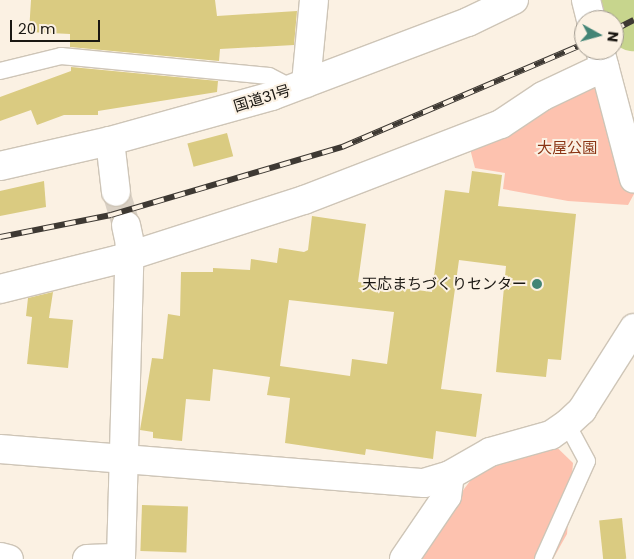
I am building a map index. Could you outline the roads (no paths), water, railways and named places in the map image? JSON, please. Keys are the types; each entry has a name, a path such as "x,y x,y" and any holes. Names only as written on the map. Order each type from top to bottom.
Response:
{"main road":[{"path":"300,86 314,0"},
{"name":"国道31号","path":"0,166 110,141 300,86 468,22 514,0"},
{"path":"0,288 130,256 304,200 501,124 599,60"},
{"path":"603,60 634,179"},
{"path":"110,141 116,192"},
{"path":"87,559 121,558 126,459 130,256 126,225"},
{"path":"0,449 424,483 450,475 490,452 551,435 568,424 582,410 634,328"},
{"path":"404,559 447,496 450,475"},
{"path":"0,557 10,559"}],"lane":[{"path":"0,71 61,56 269,76 300,86"},
{"path":"543,559 587,461 568,424"}],"waterway":[{"path":"628,0 634,24"}],"tunnel":[{"path":"116,192 126,225"}],"railway":[{"path":"624,25 634,20"},
{"path":"0,237 111,215 342,147 574,48"}],"place":[{"name":"天応まちづくりセンター","path":"537,284"}],"park label":[{"name":"大屋公園","path":"567,148"}]}
